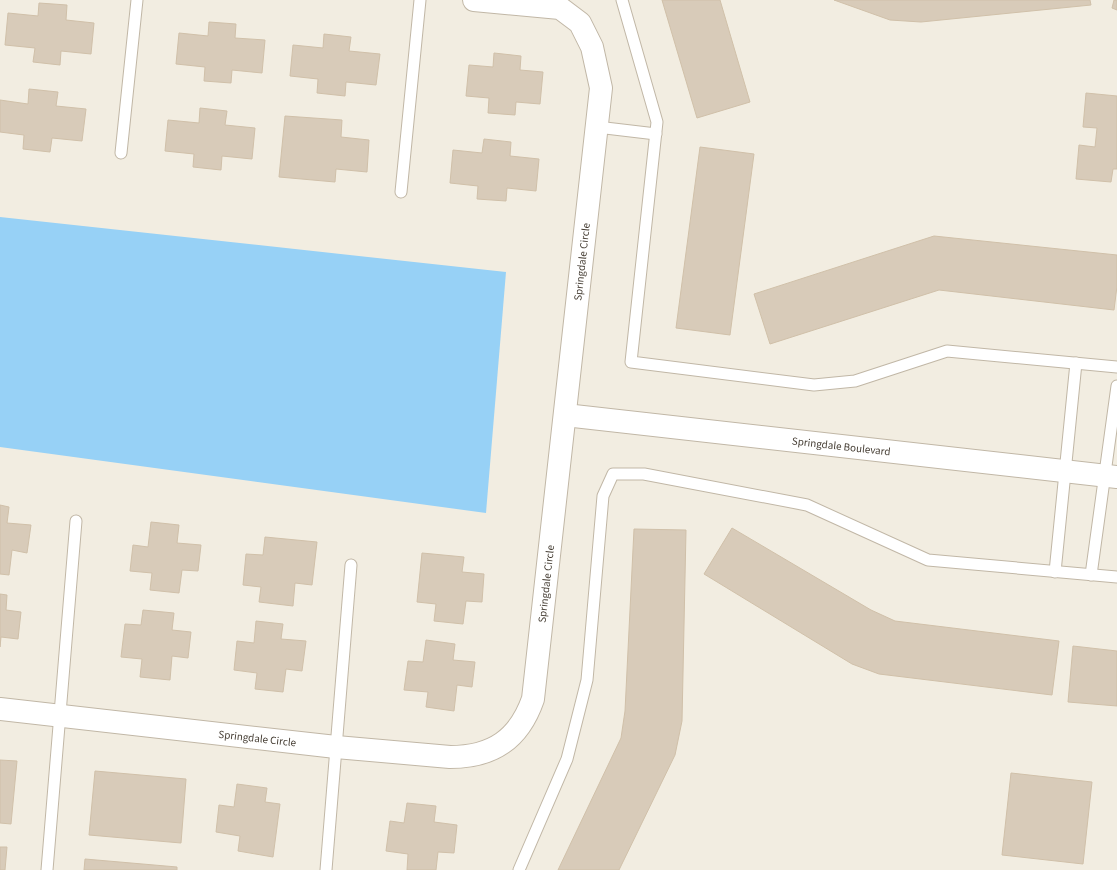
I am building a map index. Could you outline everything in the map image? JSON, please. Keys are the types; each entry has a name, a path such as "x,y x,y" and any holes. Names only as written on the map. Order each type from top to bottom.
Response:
{"street":[{"name":"Springdale Circle","path":"0,709 336,746 468,757 485,753 505,742 518,730 527,715 533,699 601,88 592,47 580,23 560,8 474,0"},
{"name":"Springdale Boulevard","path":"565,415 1110,476"}],"lane":[{"path":"121,152 136,0"},
{"path":"401,192 420,0"},
{"path":"622,0 657,122 631,362 814,385 855,381 947,351 1117,367"},
{"path":"597,127 656,134"},
{"path":"1056,572 1064,471 1076,363"},
{"path":"1091,574 1110,476 1117,386"},
{"path":"519,870 567,759 587,680 603,496 613,474 644,474 807,505 928,560 1117,577"},
{"path":"47,870 76,521"},
{"path":"326,870 351,565"}],"water":[{"path":"0,217 506,272 486,513 0,447"}],"building":[{"path":"662,0 720,0 750,102 697,118"},
{"path":"834,0 1090,0 1091,5 921,22 890,20"},
{"path":"1114,0 1117,0 1117,10 1112,8"},
{"path":"39,3 67,5 66,20 94,23 91,54 61,51 60,65 33,62 35,48 5,45 8,13 38,16"},
{"path":"209,22 236,24 235,38 265,40 262,73 232,70 231,83 204,81 205,67 176,64 179,33 208,36"},
{"path":"324,34 351,37 349,51 380,54 376,85 346,82 345,96 317,93 318,79 290,76 293,45 323,48"},
{"path":"494,53 521,56 520,70 543,72 540,104 516,102 515,115 488,113 489,98 466,96 469,65 493,67"},
{"path":"29,89 58,92 56,106 86,109 82,141 52,138 50,152 23,149 24,135 0,132 0,100 28,104"},
{"path":"1086,93 1117,96 1117,169 1113,169 1111,182 1076,179 1079,145 1095,147 1097,128 1083,127"},
{"path":"200,108 227,111 225,125 255,128 252,159 222,156 221,170 193,167 194,154 165,151 168,120 199,123"},
{"path":"285,116 342,120 341,137 369,140 367,172 336,169 335,182 279,177"},
{"path":"484,139 511,142 510,156 539,159 536,191 507,188 506,201 477,199 478,186 450,183 453,150 482,153"},
{"path":"700,147 754,154 730,335 676,328"},
{"path":"934,236 1117,255 1117,286 1114,310 939,290 770,344 754,294"},
{"path":"0,505 9,507 7,523 31,525 27,553 12,550 9,575 0,574"},
{"path":"151,522 179,525 177,543 201,545 198,571 182,570 179,593 150,590 152,573 130,571 133,545 148,547"},
{"path":"732,528 871,610 895,621 1059,641 1052,695 879,674 852,664 704,574"},
{"path":"634,529 686,530 682,721 675,755 619,870 558,870 621,738 625,711"},
{"path":"265,537 317,542 312,585 295,583 293,606 259,602 261,587 243,585 246,554 263,555"},
{"path":"422,553 464,557 462,572 484,574 482,602 466,601 463,624 434,621 436,604 417,602"},
{"path":"0,594 7,595 6,610 21,612 18,639 1,637 0,647"},
{"path":"143,610 174,613 172,630 191,632 188,658 172,656 170,680 140,677 142,659 121,657 125,624 141,625"},
{"path":"256,621 283,624 281,639 306,641 302,671 286,669 283,692 255,689 257,673 234,670 237,641 254,643"},
{"path":"426,640 455,644 453,660 475,662 472,687 457,685 454,711 426,707 428,692 404,690 408,661 423,662"},
{"path":"1073,646 1117,651 1117,706 1068,702"},
{"path":"0,760 17,761 11,824 0,823"},
{"path":"95,771 186,779 181,843 89,835"},
{"path":"1011,773 1092,782 1083,864 1002,855"},
{"path":"237,784 267,788 265,802 280,804 273,857 238,851 240,836 216,832 219,805 234,807"},
{"path":"407,803 436,806 434,822 457,825 454,853 438,852 436,870 407,870 408,854 386,851 390,821 404,823"},
{"path":"0,847 7,847 5,870 0,870"},
{"path":"85,859 177,867 177,870 84,870"}]}
